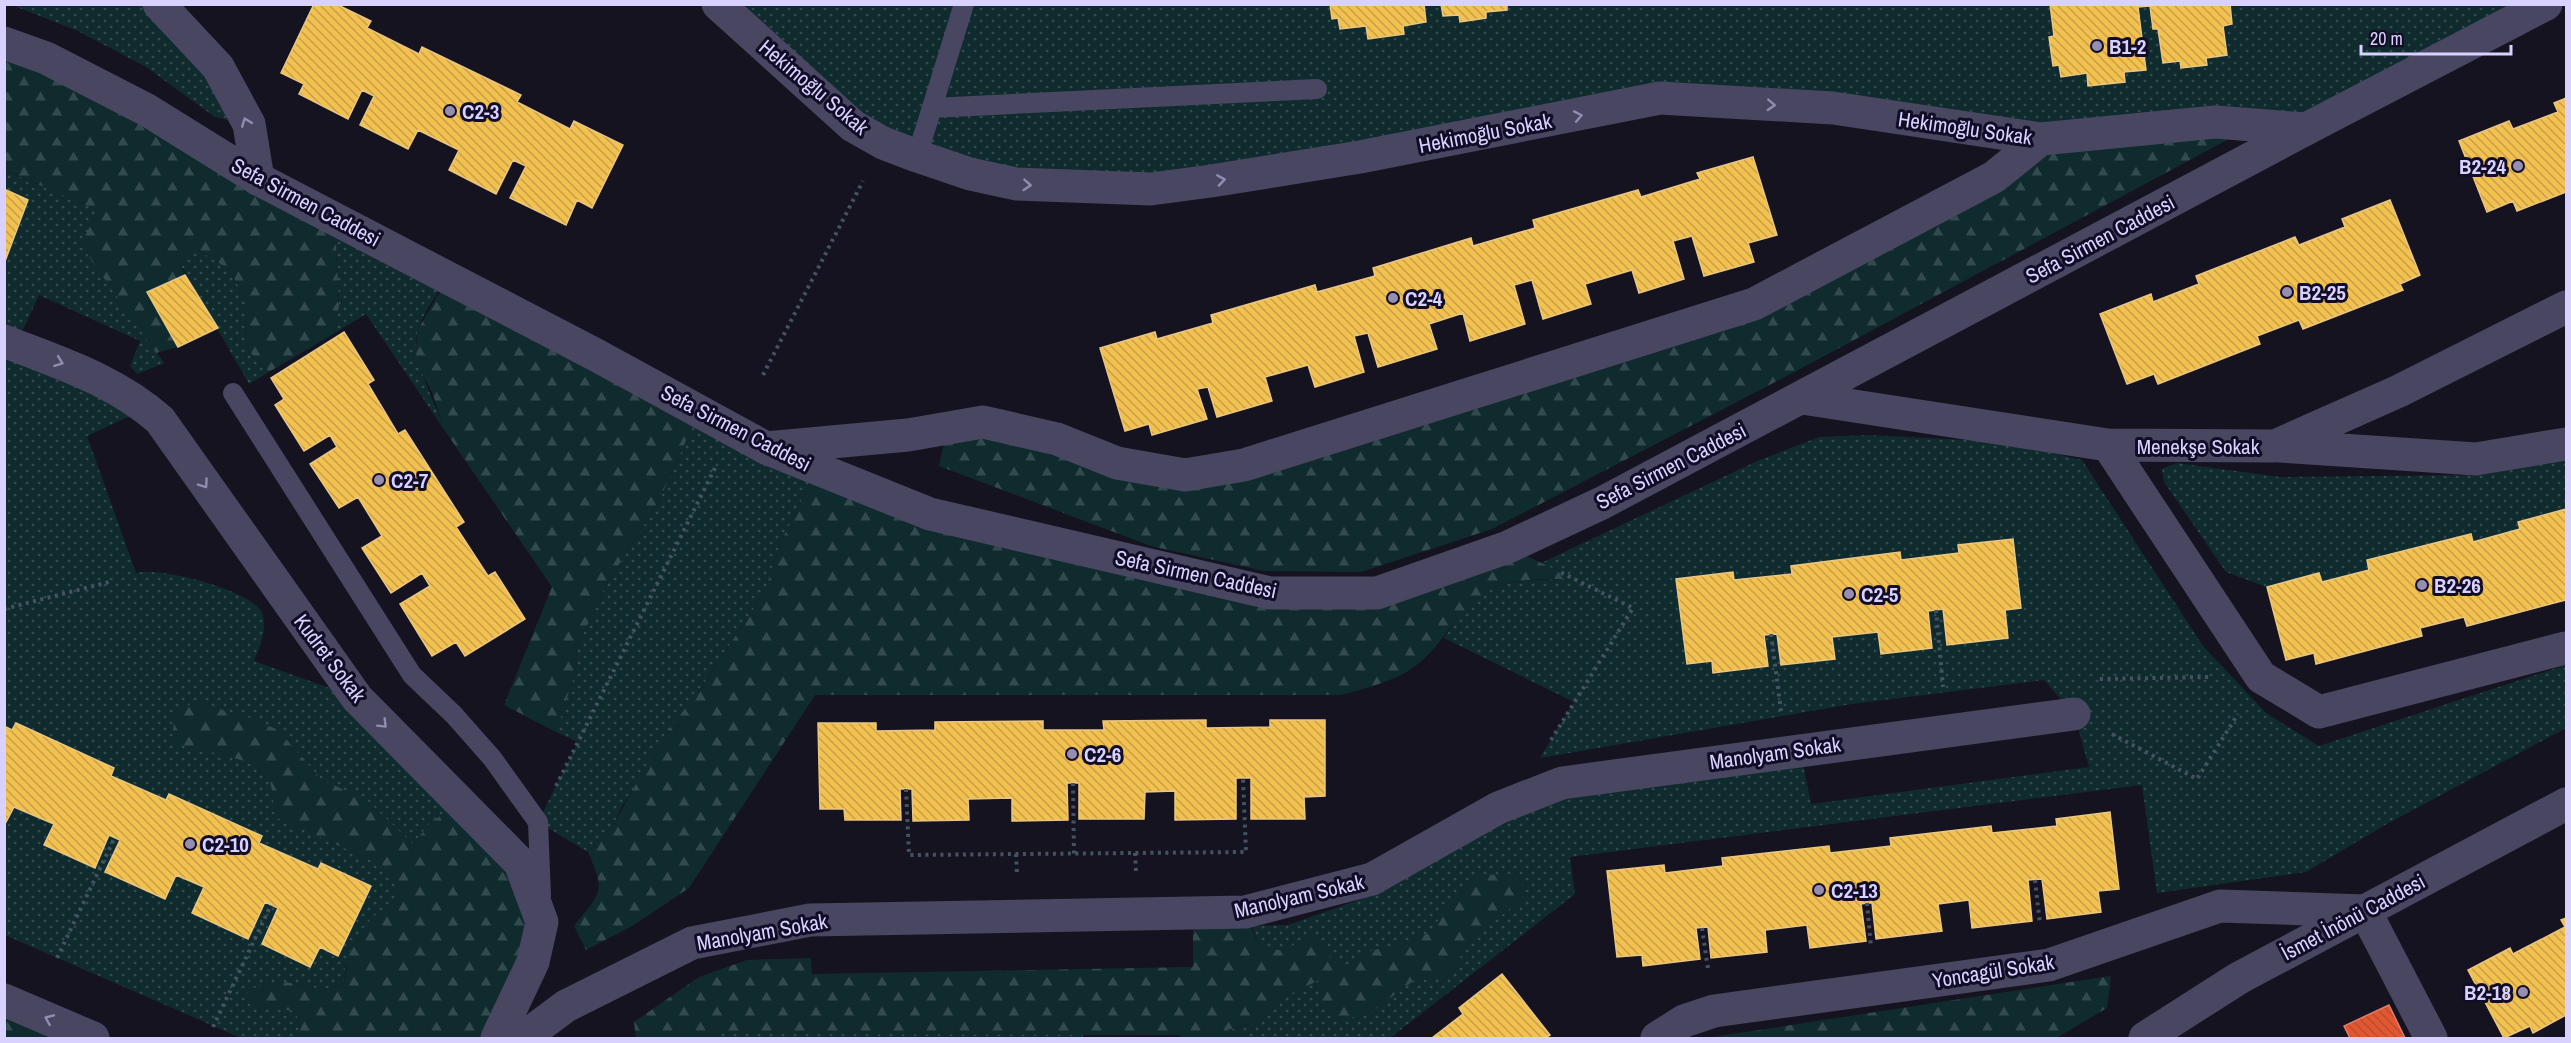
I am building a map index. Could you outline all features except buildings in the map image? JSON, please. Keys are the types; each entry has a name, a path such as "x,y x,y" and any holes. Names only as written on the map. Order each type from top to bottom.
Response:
{"street":[{"path":"159,4 218,67 249,124 258,179"},
{"name":"Hekimoğlu Sokak","path":"718,4 853,126 884,143 917,156 970,174 1016,184 1151,189 1360,157 1660,98 1833,108 2041,139 2215,122 2306,129"},
{"name":"Sefa Sirmen Caddesi","path":"4,43 46,58 147,110 258,179 596,355 766,448 930,514 1270,593 1377,593 1508,547 1602,502 2546,4"},
{"path":"766,448 908,435 983,422 1057,439 1117,463 1185,475 1244,465 1754,304 1994,177 2041,139"},
{"name":"Menekşe Sokak","path":"1802,398 2108,445 2275,446 2399,391 2566,307"},
{"name":"Kudret Sokak","path":"4,341 120,389 160,420 357,698 520,863 543,922"},
{"path":"2275,446 2476,459 2566,444"},
{"path":"2108,445 2261,677 2319,712 2565,648"},
{"name":"Manolyam Sokak","path":"523,1038 566,1006 692,943 810,920 1245,912 1372,879 1498,808 1562,783 2074,714"},
{"name":"İsmet İnönü Caddesi","path":"2154,1036 2239,978 2566,804"},
{"name":"Yoncagül Sokak","path":"1657,1038 1684,1022 1714,1011 2049,964 2220,906 2365,910"},
{"path":"2365,910 2431,1038"},
{"path":"497,1038 533,962 543,922"},
{"path":"4,1000 93,1038"}],"lane":[{"path":"917,156 964,4"},
{"path":"932,108 1317,88"},
{"path":"233,393 412,675 454,715 492,758 538,822 543,922"}],"path":[{"path":"763,375 884,143"},
{"path":"538,822 716,466"},
{"path":"1508,547 1633,608 1545,749"},
{"path":"4,609 113,581"},
{"path":"1935,610 1943,693"},
{"path":"1771,634 1782,716"},
{"path":"2074,714 2197,779 2261,677"},
{"path":"906,789 909,855 1246,852 1243,778"},
{"path":"1073,783 1074,854"},
{"path":"57,958 115,837"},
{"path":"1135,853 1136,873"},
{"path":"1016,854 1017,875"},
{"path":"213,1027 271,905"}],"green space":[{"path":"12,5 159,5 253,126 215,117 146,67 78,31"},
{"path":"718,5 2546,5 2306,129 2041,139 1660,98 1151,189 917,156"},
{"path":"4,43 335,220 339,305 335,333 269,372 246,348 245,299 230,270 194,247 179,262 185,275 147,292 178,347 156,353 81,245 97,210 5,170"},
{"path":"2255,125 1785,377 1492,529 1361,572 1264,571 1151,546 939,466 947,429 1185,475 1754,304 2041,139"},
{"path":"4,170 98,210 82,245 164,363 137,374 130,366 140,341 39,295 16,345 147,408 87,436 136,573 164,573 182,576 222,588 253,603 261,611 264,623 263,636 254,661 357,698 462,803 432,821 402,857 398,891 392,905 374,917 345,967 344,983 326,990 286,982 274,1007 295,1010 301,1028 297,1038 241,1038 5,935"},
{"path":"335,220 448,278 424,316 416,341 420,366 445,431 366,314 335,333 339,305"},
{"path":"194,247 230,270 245,299 246,348 269,372 249,384 179,262"},
{"path":"448,278 699,412 658,503 606,585 577,647 576,670 556,732 504,705 552,587 445,431 433,395 416,360 417,331"},
{"path":"699,412 817,469 781,542 764,593 622,806 613,825 588,852 538,822 578,742 556,732 576,670 577,647 606,585 658,503"},
{"path":"1869,435 2005,442 2082,460 2203,646 2266,713 2319,746 2566,665 2566,728 2385,825 2306,872 2157,893 2142,785 1570,857 1575,894 1390,1038 1258,1038 1225,1031 1261,1021 1260,949 1252,926 1288,925 1381,892 1501,822 1566,799 1803,764 1811,804 2089,767 2074,714 2044,680 1852,704 1540,758 1574,702 1444,638 1465,608 1483,593 1507,584 1534,580 1573,579 1541,563 1755,462 1819,437"},
{"path":"2566,460 2566,509 2519,522 2520,529 2473,542 2470,534 2367,560 2369,570 2322,582 2319,573 2267,587 2226,572 2164,482 2162,469 2177,463 2280,477 2482,475"},
{"path":"817,469 1270,593 1377,593 1508,547 1575,579 1525,581 1497,587 1473,602 1435,647 1414,667 1388,681 1341,695 815,695 689,888 632,926 586,950 574,926 598,892 597,876 588,852 613,825 660,741 701,688 764,593 781,542"},
{"path":"196,702 254,719 278,730 322,780 367,800 413,844 432,821 462,803 542,922 497,1038 297,1038 301,1028 295,1011 250,1006 248,992 261,984 286,982 326,990 344,983 349,956 356,940 372,918 389,904 398,891 386,867 275,817 271,785 267,776 260,769 238,759 172,741 175,711"},
{"path":"1511,874 1522,883 1522,899 1471,940 1448,977 1417,978 1370,1013 1335,1022 1320,1001 1319,980 1279,1000 1261,1021 1227,1030 1258,1038 1181,1038 1180,1035 721,1034 714,1038 636,1038 634,1022 699,977 747,960 811,958 812,974 1193,967 1193,913 1245,912 1260,949 1283,950 1311,937 1326,943 1330,958 1347,972 1365,952 1404,943 1429,933 1450,904 1482,875"},
{"path":"2111,976 2107,1008 2056,1038 1706,1038"},
{"path":"5,1000 93,1038 5,1038"},
{"path":"721,1034 1083,1034 1083,1038 714,1038"}],"place":[{"name":"B1-2","path":"2097,46"},
{"name":"C2-3","path":"450,111"},
{"name":"B2-24","path":"2518,166"},
{"name":"B2-25","path":"2287,292"},
{"name":"C2-4","path":"1393,298"},
{"name":"C2-7","path":"379,480"},
{"name":"B2-26","path":"2422,585"},
{"name":"C2-5","path":"1849,594"},
{"name":"C2-6","path":"1072,754"},
{"name":"C2-10","path":"190,844"},
{"name":"C2-13","path":"1819,890"},
{"name":"B2-18","path":"2523,992"}]}
